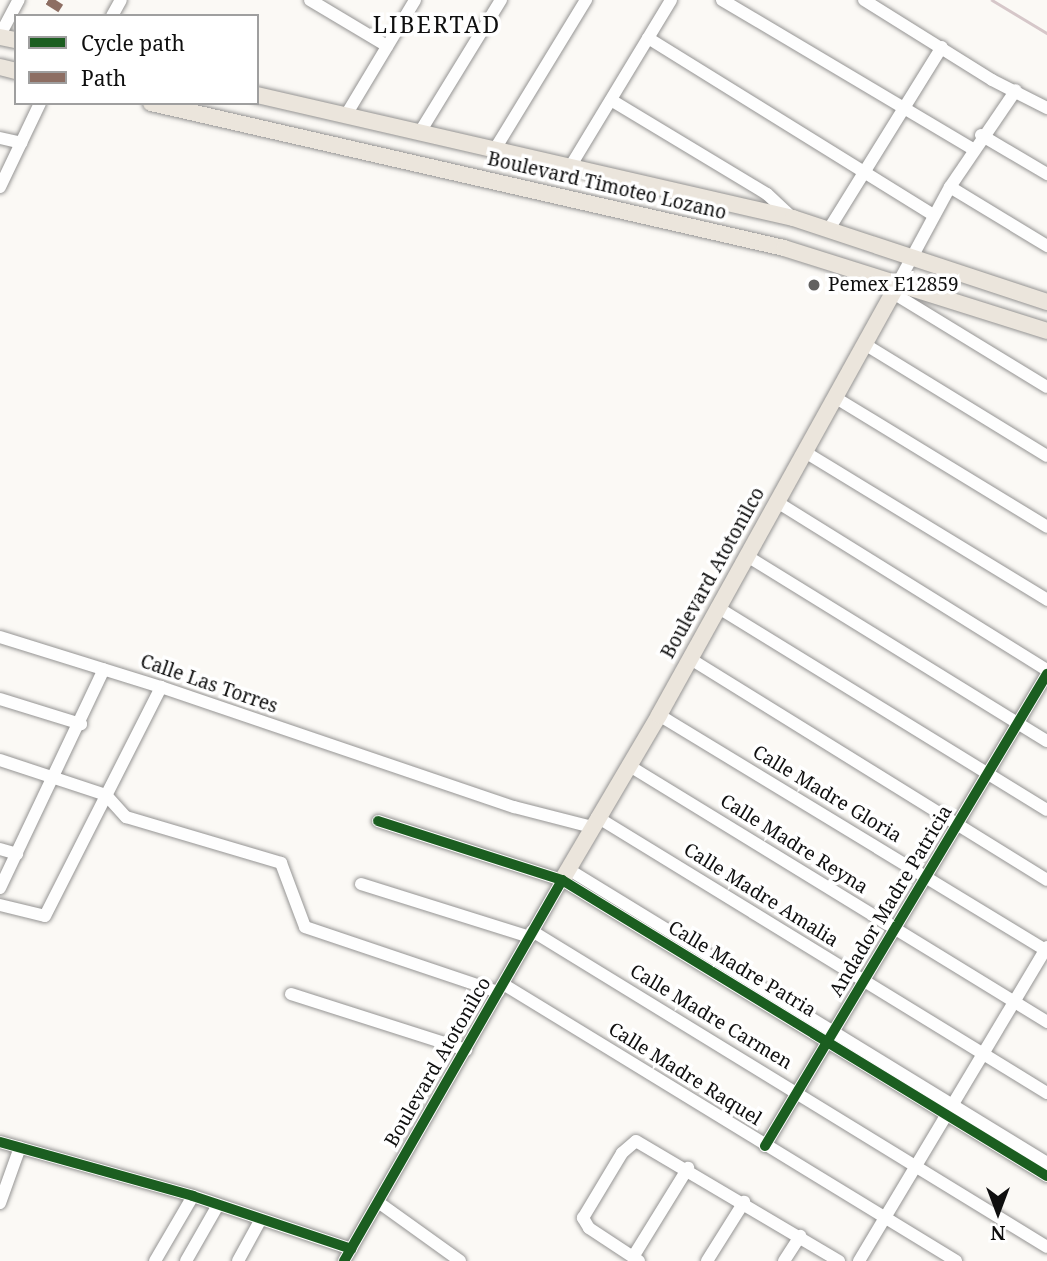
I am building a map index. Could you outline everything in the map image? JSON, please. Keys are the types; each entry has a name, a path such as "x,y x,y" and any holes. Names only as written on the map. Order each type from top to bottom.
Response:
{"main road":[{"name":"Boulevard Timoteo Lozano","path":"259,95 793,218 1047,302"},
{"name":"Boulevard Timoteo Lozano","path":"168,105 193,108 227,121 784,248 896,288 1047,331"},
{"path":"223,105 227,121"},
{"name":"Boulevard Atotonilco","path":"565,875 659,715 896,288"}],"street":[{"path":"0,36 19,0"},
{"path":"310,0 387,47"},
{"path":"346,116 415,0"},
{"path":"420,132 501,0"},
{"path":"495,149 586,0"},
{"path":"570,167 671,0"},
{"path":"722,0 903,111 973,149"},
{"path":"864,0 992,80 1047,108"},
{"path":"648,38 933,215"},
{"path":"829,229 942,47"},
{"name":"Boulevard Atotonilco","path":"896,288 909,256 981,135 1016,90"},
{"path":"611,100 767,194 793,218"},
{"path":"0,187 39,105"},
{"path":"981,135 1047,174"},
{"path":"0,138 21,143"},
{"path":"950,187 1047,246"},
{"path":"896,288 1047,387"},
{"path":"866,345 1047,456"},
{"path":"836,398 1047,527"},
{"path":"805,452 1047,600"},
{"path":"776,502 1047,672"},
{"path":"747,556 1047,741"},
{"path":"717,607 1047,810"},
{"name":"Calle Las Torres","path":"0,637 161,687 406,769"},
{"path":"689,658 1047,880"},
{"path":"0,888 81,724 104,669"},
{"name":"Andador Madre Patricia","path":"765,1146 1047,672"},
{"path":"0,905 40,918 47,913 161,687"},
{"path":"0,699 81,724"},
{"name":"Calle Madre Gloria","path":"659,715 1046,949"},
{"path":"0,760 106,795"},
{"name":"Calle Madre Reyna","path":"628,765 1047,1022"},
{"name":"Calle Madre Amalia","path":"406,769 514,807 594,822 1047,1093"},
{"name":"Calle Madre Raquel","path":"106,795 126,817 281,863 302,922 319,934 500,988 956,1261"},
{"name":"Calle Madre Patria","path":"378,821 565,875 950,1110 1047,1176"},
{"path":"0,849 17,854"},
{"name":"Boulevard Atotonilco","path":"344,1261 565,875"},
{"name":"Calle Madre Carmen","path":"361,884 531,934 797,1091 1047,1247"},
{"path":"859,1261 1046,949"},
{"path":"291,994 466,1050"},
{"name":"Calle Madre Patria","path":"950,1110 1047,1163"},
{"path":"688,1168 636,1259 585,1225 583,1218 589,1204 627,1147 636,1141 688,1168 839,1261"},
{"path":"0,1142 193,1196 351,1249"},
{"path":"0,1203 20,1147"},
{"path":"155,1261 193,1196"},
{"path":"378,1202 460,1261"},
{"path":"707,1261 744,1202"},
{"path":"186,1261 218,1205"},
{"path":"238,1261 261,1219"},
{"path":"784,1261 800,1236"}],"railway":[{"path":"992,0 1047,33"}],"marked path":[{"path":"48,0 61,8"}],"cycle path":[{"path":"765,1146 1047,674"},
{"path":"378,821 562,880 1047,1176"},
{"path":"344,1261 562,880"},
{"path":"0,1142 193,1196 351,1249"}],"place":[{"name":"Pemex E12859","path":"814,285"}],"district":[{"name":"LIBERTAD","path":"437,24"}]}
